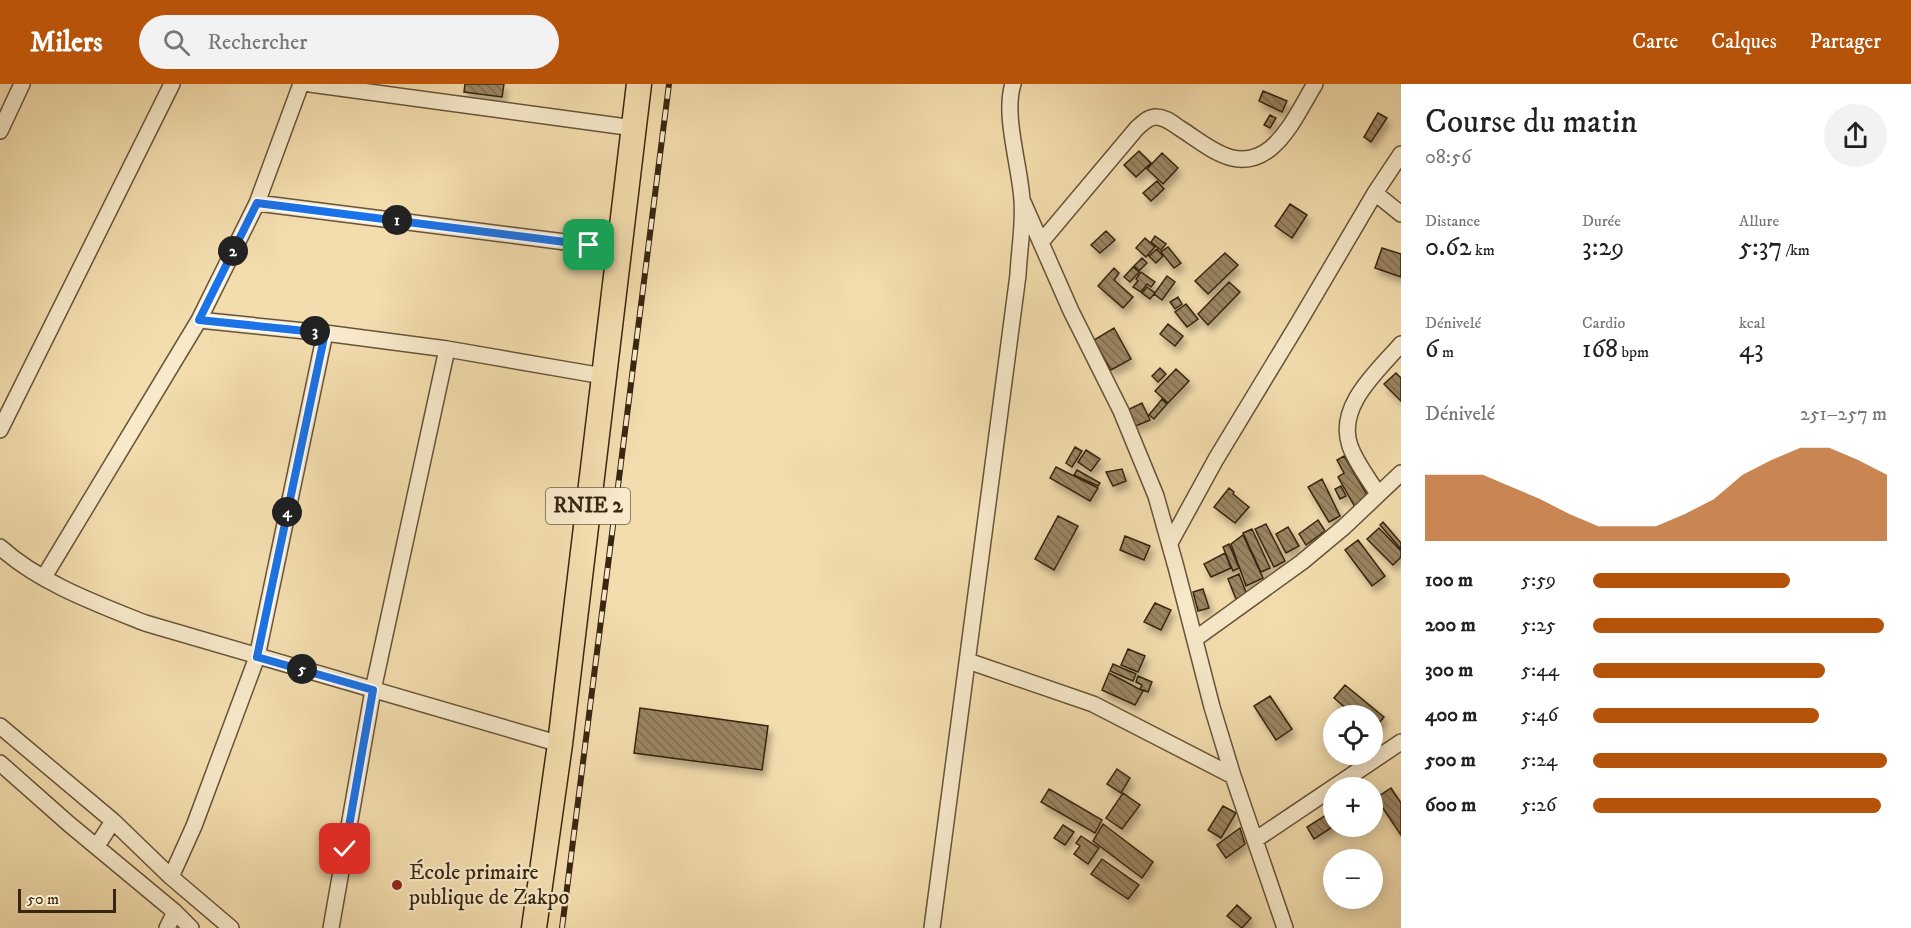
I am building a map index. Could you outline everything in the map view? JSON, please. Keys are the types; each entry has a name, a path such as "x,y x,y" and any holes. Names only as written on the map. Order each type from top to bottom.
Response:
{"highway":[{"name":"RNIE 2","path":"534,928 560,744 639,84"}],"street":[{"path":"0,131 22,84"},
{"path":"0,430 172,84"},
{"path":"44,577 199,320 257,203 301,84"},
{"path":"310,84 403,90 634,128"},
{"path":"932,928 1018,275 1023,201 1011,115 1010,94 1013,84"},
{"path":"1042,241 1137,128 1147,120 1155,117 1168,120 1216,152 1231,159 1246,159 1258,156 1271,147 1288,127 1315,84"},
{"path":"1170,543 1216,459 1375,193 1401,154"},
{"path":"1375,193 1401,214"},
{"path":"1023,201 1071,311 1121,411 1156,496 1212,707 1233,776 1286,928"},
{"path":"257,203 589,245"},
{"path":"199,320 447,349 603,376"},
{"path":"171,877 194,826 257,657 325,333"},
{"path":"1378,494 1350,445 1348,424 1354,401 1401,344"},
{"path":"331,928 373,690 447,349"},
{"path":"1195,639 1302,562 1344,527 1401,473"},
{"path":"0,547 44,577 93,602 145,623 560,744"},
{"path":"968,661 1093,704 1233,776"},
{"path":"0,726 113,821 171,877 231,928"},
{"path":"1255,840 1401,742"},
{"path":"0,763 175,912 190,928"},
{"path":"97,846 113,821"},
{"path":"167,928 175,912"}],"building":[{"path":"465,84 504,84 502,97 464,92"},
{"path":"1263,91 1287,101 1282,112 1259,101"},
{"path":"1378,113 1387,118 1371,142 1364,137"},
{"path":"1270,115 1276,118 1270,128 1264,125"},
{"path":"1139,151 1151,163 1136,177 1124,165"},
{"path":"1162,153 1178,168 1163,184 1147,169"},
{"path":"1157,181 1164,189 1151,201 1143,193"},
{"path":"1290,204 1307,215 1292,238 1275,226"},
{"path":"1106,231 1115,240 1100,253 1091,245"},
{"path":"1155,236 1166,244 1161,250 1151,242"},
{"path":"1145,238 1155,247 1146,257 1136,248"},
{"path":"1168,247 1181,263 1174,268 1161,252"},
{"path":"1382,248 1401,254 1401,277 1375,268"},
{"path":"1157,249 1163,256 1156,263 1149,256"},
{"path":"1225,253 1238,265 1208,294 1195,281"},
{"path":"1142,258 1147,263 1139,271 1134,266"},
{"path":"1133,267 1139,272 1130,282 1124,277"},
{"path":"1114,268 1119,273 1114,280 1133,297 1123,308 1098,286"},
{"path":"1141,272 1155,282 1151,287 1147,284 1141,292 1133,287"},
{"path":"1167,276 1175,282 1162,300 1154,294"},
{"path":"1229,282 1240,292 1208,325 1198,314"},
{"path":"1147,287 1155,293 1150,299 1142,293"},
{"path":"1178,297 1182,304 1175,309 1170,302"},
{"path":"1186,304 1198,319 1187,327 1175,312"},
{"path":"1168,324 1183,336 1175,346 1160,334"},
{"path":"1114,328 1131,359 1111,370 1094,340"},
{"path":"1160,368 1166,374 1158,382 1152,376"},
{"path":"1176,369 1189,381 1168,403 1155,391"},
{"path":"1396,373 1401,378 1401,401 1384,384"},
{"path":"1162,399 1167,404 1154,419 1149,415"},
{"path":"1142,403 1150,420 1133,427 1125,411"},
{"path":"1075,447 1082,451 1072,467 1066,463"},
{"path":"1086,450 1100,459 1091,471 1078,462"},
{"path":"1344,456 1369,498 1355,507 1338,477 1344,473 1337,460"},
{"path":"1056,467 1098,488 1090,501 1050,478"},
{"path":"1122,469 1126,481 1113,486 1106,472"},
{"path":"1077,470 1100,483 1098,486 1074,475"},
{"path":"1322,479 1340,516 1329,522 1308,487"},
{"path":"1341,486 1346,496 1340,499 1335,489"},
{"path":"1229,488 1249,507 1235,523 1214,507"},
{"path":"1058,516 1078,526 1054,570 1035,559"},
{"path":"1318,520 1325,531 1306,545 1299,534"},
{"path":"1383,522 1401,543 1401,549 1380,525"},
{"path":"1266,524 1285,561 1274,567 1255,529"},
{"path":"1288,527 1299,546 1286,553 1276,534"},
{"path":"1379,528 1401,551 1401,557 1393,565 1367,539"},
{"path":"1252,529 1270,568 1261,572 1243,533"},
{"path":"1243,535 1263,578 1246,586 1231,544"},
{"path":"1125,536 1150,546 1144,560 1120,550"},
{"path":"1358,540 1385,576 1372,586 1345,550"},
{"path":"1229,544 1239,568 1233,571 1223,547"},
{"path":"1225,553 1231,568 1211,577 1204,564"},
{"path":"1239,574 1247,595 1236,599 1228,579"},
{"path":"1203,589 1209,608 1198,611 1193,592"},
{"path":"1155,603 1171,610 1161,630 1144,622"},
{"path":"1128,649 1145,656 1138,672 1121,665"},
{"path":"1113,664 1136,674 1133,681 1110,671"},
{"path":"1109,673 1143,691 1135,705 1102,690"},
{"path":"1138,676 1152,682 1148,692 1140,689 1142,685 1136,682"},
{"path":"1345,685 1369,705 1342,705 1334,698"},
{"path":"1270,696 1292,729 1276,740 1254,706"},
{"path":"640,708 768,726 762,770 634,753"},
{"path":"1117,769 1130,778 1121,793 1107,784"},
{"path":"1391,788 1401,803 1401,835 1383,808 1383,793"},
{"path":"1049,789 1102,820 1095,833 1041,802"},
{"path":"1123,793 1140,805 1122,829 1106,818"},
{"path":"1223,806 1236,813 1221,838 1208,830"},
{"path":"1323,817 1323,833 1314,839 1307,827"},
{"path":"1103,824 1153,862 1142,878 1093,841"},
{"path":"1063,825 1074,832 1065,845 1054,838"},
{"path":"1240,828 1245,844 1226,858 1217,845"},
{"path":"1081,836 1099,848 1088,864 1074,854 1080,846 1076,843"},
{"path":"1102,859 1139,885 1128,899 1091,874"},
{"path":"1237,905 1251,918 1242,928 1227,916"}],"railway":[{"path":"562,928 669,84"}],"place":[{"name":"École primaire publique de Zakpo","path":"397,885"}],"route":[{"path":"345,849 373,690 257,657 325,333 199,320 257,203 589,245"}]}
